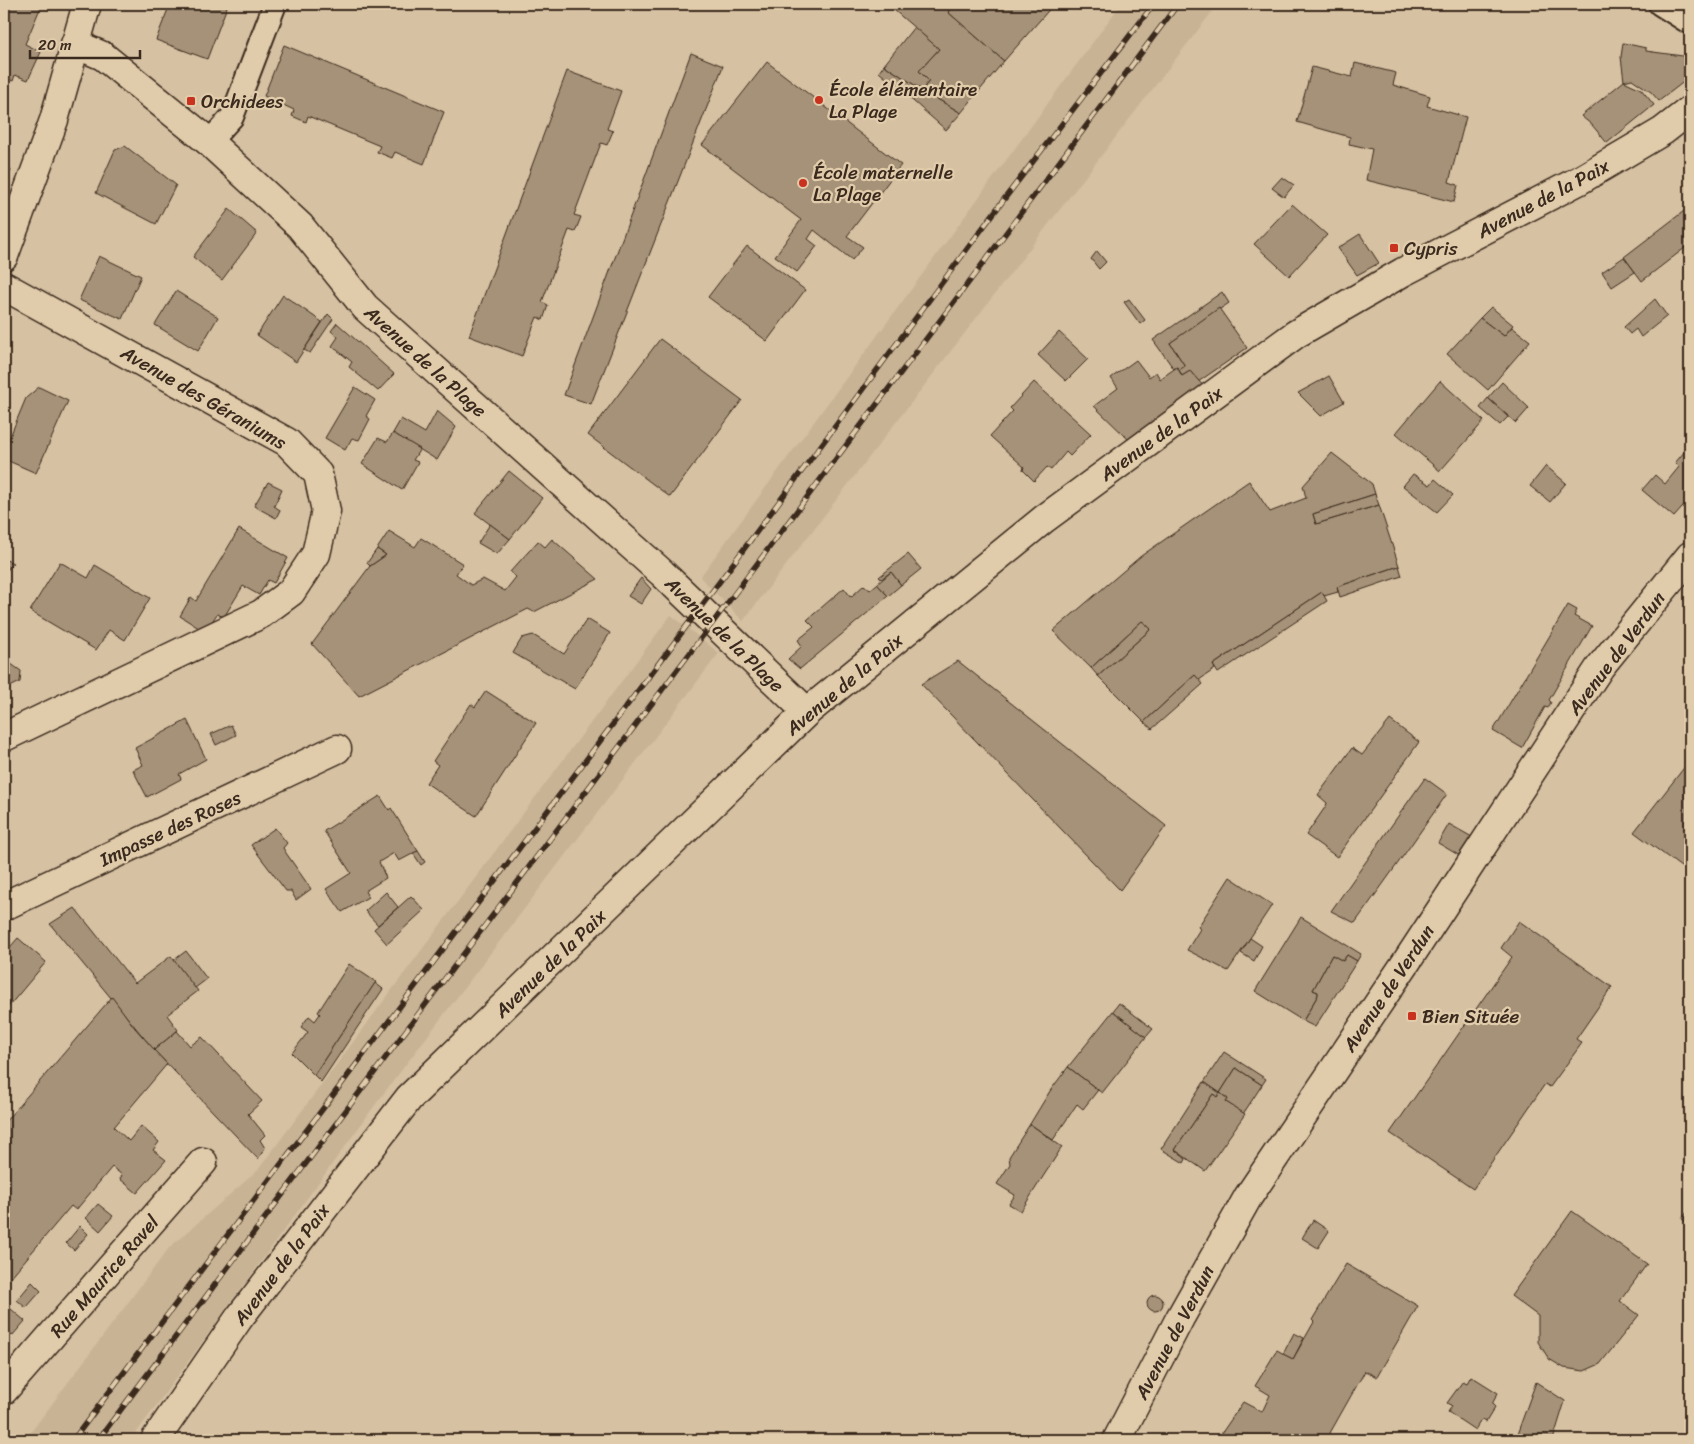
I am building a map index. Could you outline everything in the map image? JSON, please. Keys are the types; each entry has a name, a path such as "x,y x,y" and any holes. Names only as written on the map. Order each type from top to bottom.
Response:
{"street":[{"path":"4,256 54,120 87,4"},
{"name":"Avenue de la Plage","path":"75,44 103,56 209,142 300,226 365,307 662,573 807,712"},
{"name":"Avenue de la Paix","path":"155,1440 240,1318 409,1098 807,712 1044,519 1296,334 1402,272 1580,180 1663,131 1690,110"},
{"name":"Avenue des Géraniums","path":"4,286 287,442 318,474 326,511 316,554 291,592 260,614 4,737"},
{"name":"Avenue de Verdun","path":"1117,1440 1180,1318 1248,1197 1412,954 1600,667 1690,556"},
{"name":"Impasse des Roses","path":"4,906 337,749"},
{"name":"Rue Maurice Ravel","path":"4,1390 203,1162"}],"lane":[{"path":"209,142 232,117 275,4"},
{"path":"1660,4 1690,23"}],"shaded area":[{"path":"1121,4 1218,4 743,621 700,577"},
{"path":"671,615 719,653 378,1101 131,1440 25,1440 169,1248 258,1170"}],"building":[{"path":"4,4 42,4 25,44 41,52 28,80 15,75 13,81 4,77"},
{"path":"170,4 228,4 207,59 156,40"},
{"path":"887,4 954,4 948,12 1004,61 961,113 922,90 929,81 919,71 939,49"},
{"path":"954,4 959,8 963,4 1054,4 1004,61 948,12"},
{"path":"914,27 939,49 919,71 929,81 922,90 884,65"},
{"path":"1623,43 1646,48 1646,51 1690,57 1690,77 1659,101 1651,92 1632,79 1624,81 1621,57"},
{"path":"284,45 444,112 424,164 395,152 392,158 377,152 380,146 308,116 306,122 292,116 294,110 264,96"},
{"path":"691,53 723,66 591,404 564,395"},
{"path":"767,62 901,165 847,236 863,247 852,260 814,230 808,239 817,246 797,272 775,256 801,220 702,145"},
{"path":"1355,63 1396,73 1393,85 1430,96 1427,106 1466,117 1449,182 1458,185 1454,202 1366,180 1372,149 1349,144 1350,137 1297,122 1312,67 1352,77"},
{"path":"884,65 922,90 913,101 879,72"},
{"path":"567,71 621,91 607,129 613,131 607,145 601,143 574,215 581,217 575,232 569,230 542,302 548,305 543,320 537,317 522,356 469,336"},
{"path":"1624,81 1641,89 1654,105 1607,143 1592,125 1581,116"},
{"path":"922,90 961,113 946,130 913,101"},
{"path":"125,146 176,185 156,224 96,193 115,150"},
{"path":"4,166 11,170 4,186"},
{"path":"1282,177 1294,185 1284,197 1272,188"},
{"path":"1292,204 1327,235 1289,276 1254,244"},
{"path":"229,209 257,233 222,280 193,257"},
{"path":"1684,211 1690,218 1690,244 1642,281 1624,257"},
{"path":"1360,234 1379,263 1357,275 1338,248"},
{"path":"747,246 805,290 767,341 708,297"},
{"path":"1097,251 1106,262 1099,269 1091,259"},
{"path":"99,256 141,276 122,319 79,300"},
{"path":"1624,257 1635,272 1612,287 1602,272"},
{"path":"176,291 218,317 198,351 155,325"},
{"path":"1222,292 1229,303 1170,343 1185,366 1179,370 1177,367 1174,369 1153,340"},
{"path":"283,295 322,322 296,362 257,335"},
{"path":"1129,299 1145,320 1140,324 1124,302"},
{"path":"1655,299 1667,316 1641,337 1636,329 1630,334 1624,327"},
{"path":"1491,307 1513,325 1504,336 1480,318"},
{"path":"1219,308 1247,348 1198,382 1190,371 1182,376 1179,370 1185,366 1170,343"},
{"path":"328,314 333,319 310,353 304,350"},
{"path":"1480,318 1504,336 1512,327 1530,341 1488,390 1447,354"},
{"path":"337,323 394,374 378,391 349,367 352,362 332,346 338,337 331,331"},
{"path":"1059,332 1088,359 1066,381 1038,355"},
{"path":"660,339 742,400 670,497 588,435"},
{"path":"1136,360 1149,377 1156,372 1160,379 1177,367 1182,376 1190,371 1205,388 1130,441 1094,406 1118,388 1111,378"},
{"path":"1329,376 1344,402 1321,416 1298,393"},
{"path":"1440,381 1484,421 1440,471 1396,433"},
{"path":"1034,382 1091,434 1070,456 1066,452 1051,470 1047,467 1034,481 1023,470 1024,467 990,436 1013,411 1010,408"},
{"path":"1502,382 1529,408 1516,423 1488,398"},
{"path":"39,387 68,401 36,473 4,459 4,451 26,398"},
{"path":"355,387 375,400 366,416 370,419 359,440 352,438 345,450 325,438"},
{"path":"1488,398 1508,417 1500,425 1480,408"},
{"path":"437,411 456,427 437,460 393,433 401,419 425,433"},
{"path":"393,433 420,449 413,460 418,462 402,490 362,464 378,438 387,442"},
{"path":"1690,445 1690,491 1686,496 1689,500 1674,517 1642,490 1655,475 1665,484 1679,467 1675,463"},
{"path":"1332,453 1372,484 1375,494 1313,514 1316,524 1379,505 1399,566 1337,587 1338,592 1324,596 1322,592 1213,665 1215,669 1199,680 1195,675 1144,722 1098,676 1151,629 1142,621 1091,668 1053,631 1141,556 1249,481 1270,512 1306,498 1303,486"},
{"path":"1546,466 1566,483 1550,502 1530,486"},
{"path":"509,471 542,498 510,539 475,513"},
{"path":"1413,474 1430,485 1435,479 1453,495 1437,512 1403,486"},
{"path":"268,482 282,489 274,506 280,510 276,518 254,506"},
{"path":"1375,494 1379,505 1316,524 1313,514"},
{"path":"490,524 510,539 497,554 478,543"},
{"path":"239,529 288,558 274,583 268,580 259,595 243,586 224,617 217,614 205,632 180,616 191,597 196,601"},
{"path":"389,531 415,547 421,538 463,564 456,574 471,585 483,579 505,591 516,577 510,572 538,541 545,547 552,539 598,579 534,612 528,609 359,696 312,644 370,566 386,555 377,549"},
{"path":"377,549 386,555 370,566 367,563"},
{"path":"908,554 921,569 901,585 891,572 881,579 879,577"},
{"path":"4,559 13,563 4,574"},
{"path":"60,562 88,578 95,565 150,598 125,640 109,630 96,650 30,611"},
{"path":"1399,566 1402,576 1340,597 1337,587"},
{"path":"891,572 901,585 888,596 877,584"},
{"path":"641,578 651,589 641,604 628,596"},
{"path":"877,584 888,596 800,669 788,659 802,646 798,640 814,627 807,620 844,588 851,597 864,585 870,590"},
{"path":"1322,592 1327,601 1218,673 1213,665"},
{"path":"1568,605 1577,610 1574,616 1592,626 1549,700 1551,702 1548,708 1545,707 1522,748 1493,731"},
{"path":"587,619 610,633 575,689 513,653 522,638 533,635 564,654"},
{"path":"1142,621 1151,629 1098,676 1091,668"},
{"path":"4,659 21,671 20,682 4,690"},
{"path":"958,661 1166,826 1120,890 921,684"},
{"path":"1195,675 1203,684 1152,729 1144,722"},
{"path":"486,691 536,723 476,816 426,783 438,765 433,761 471,704 475,707"},
{"path":"187,720 206,759 179,774 181,779 147,797 133,770 143,765 135,748"},
{"path":"1390,720 1419,742 1337,857 1306,835 1327,803 1318,795 1352,748 1362,755"},
{"path":"231,725 236,735 216,745 211,734"},
{"path":"1690,760 1690,855 1681,867 1634,832"},
{"path":"1425,778 1447,794 1355,923 1331,911"},
{"path":"380,796 389,810 391,808 418,851 399,861 394,853 379,862 386,878 365,891 368,897 342,912 326,889 351,873 324,831"},
{"path":"1449,824 1472,837 1460,856 1438,843"},
{"path":"275,828 287,843 283,848 311,889 296,900 291,891 286,891 251,845"},
{"path":"418,851 425,862 421,865 413,853"},
{"path":"1230,877 1272,905 1228,971 1187,950 1200,929 1198,927"},
{"path":"386,892 398,907 378,925 365,911"},
{"path":"411,896 424,910 387,944 374,929"},
{"path":"75,908 135,983 171,956 198,991 167,1015 178,1030 154,1050 50,924"},
{"path":"1301,917 1361,954 1357,961 1347,955 1343,961 1332,955 1313,990 1318,992 1318,995 1303,1021 1255,991"},
{"path":"1519,921 1612,987 1576,1039 1582,1043 1550,1087 1545,1084 1473,1189 1390,1133 1512,957 1501,948"},
{"path":"18,938 46,962 4,1012 4,954"},
{"path":"1250,938 1262,946 1254,961 1241,953"},
{"path":"186,951 207,979 195,988 174,960"},
{"path":"1332,955 1343,961 1347,955 1357,961 1315,1027 1303,1021 1318,995 1318,992 1313,990"},
{"path":"349,964 376,982 314,1075 292,1053 308,1032 301,1027 309,1016 315,1021 320,1014 318,1012"},
{"path":"375,983 383,989 321,1082 314,1075"},
{"path":"112,997 135,1028 167,1064 114,1127 129,1141 141,1126 159,1142 153,1150 166,1160 137,1193 120,1179 122,1175 112,1167 76,1210 71,1206 4,1285 4,1123"},
{"path":"1119,1003 1153,1029 1146,1037 1113,1011"},
{"path":"1113,1011 1146,1037 1102,1093 1068,1067"},
{"path":"177,1031 190,1046 202,1037 262,1101 248,1114 265,1135 260,1140 265,1148 258,1159 154,1050"},
{"path":"1224,1052 1266,1079 1262,1085 1236,1068 1220,1093 1204,1082"},
{"path":"1068,1067 1098,1090 1083,1109 1077,1104 1053,1140 1030,1124 1050,1091"},
{"path":"1236,1068 1262,1085 1243,1114 1226,1102 1228,1099 1220,1093"},
{"path":"1204,1082 1220,1093 1217,1097 1213,1094 1175,1150 1186,1159 1184,1163 1161,1149"},
{"path":"1220,1093 1228,1099 1226,1102 1245,1114 1205,1171 1175,1150 1213,1094 1217,1097"},
{"path":"1030,1124 1062,1147 1021,1211 1009,1204 1015,1195 997,1184 1010,1164 1009,1157"},
{"path":"98,1204 113,1216 100,1231 86,1218"},
{"path":"1690,1208 1690,1225 1682,1219"},
{"path":"1572,1211 1647,1264 1620,1301 1639,1315 1600,1364 1584,1371 1564,1368 1549,1359 1538,1342 1538,1316 1511,1296"},
{"path":"1313,1220 1329,1231 1318,1248 1302,1238"},
{"path":"80,1226 88,1234 74,1250 66,1243"},
{"path":"1346,1264 1418,1306 1377,1377 1365,1371 1326,1440 1217,1440 1243,1402 1262,1412 1270,1395 1255,1386 1277,1350 1293,1359 1314,1322 1312,1320"},
{"path":"32,1282 41,1291 26,1308 17,1300"},
{"path":"1155,1295 1163,1303 1155,1311 1147,1303"},
{"path":"11,1309 25,1321 12,1336 4,1329 4,1317"},
{"path":"1294,1333 1304,1338 1293,1359 1283,1354"},
{"path":"1471,1376 1498,1393 1492,1404 1495,1407 1486,1422 1481,1420 1475,1430 1448,1412 1452,1406 1447,1403 1463,1381 1467,1383"},
{"path":"1536,1382 1565,1401 1553,1440 1515,1440"}],"railway":[{"path":"73,1440 668,651 1005,198 1154,4"},
{"path":"98,1440 1178,4"}],"place":[{"name":"École élémentaire La Plage","path":"819,100"},
{"name":"Orchidees","path":"191,101"},
{"name":"École maternelle La Plage","path":"803,183"},
{"name":"Cypris","path":"1394,248"},
{"name":"Bien Située","path":"1412,1016"}]}
